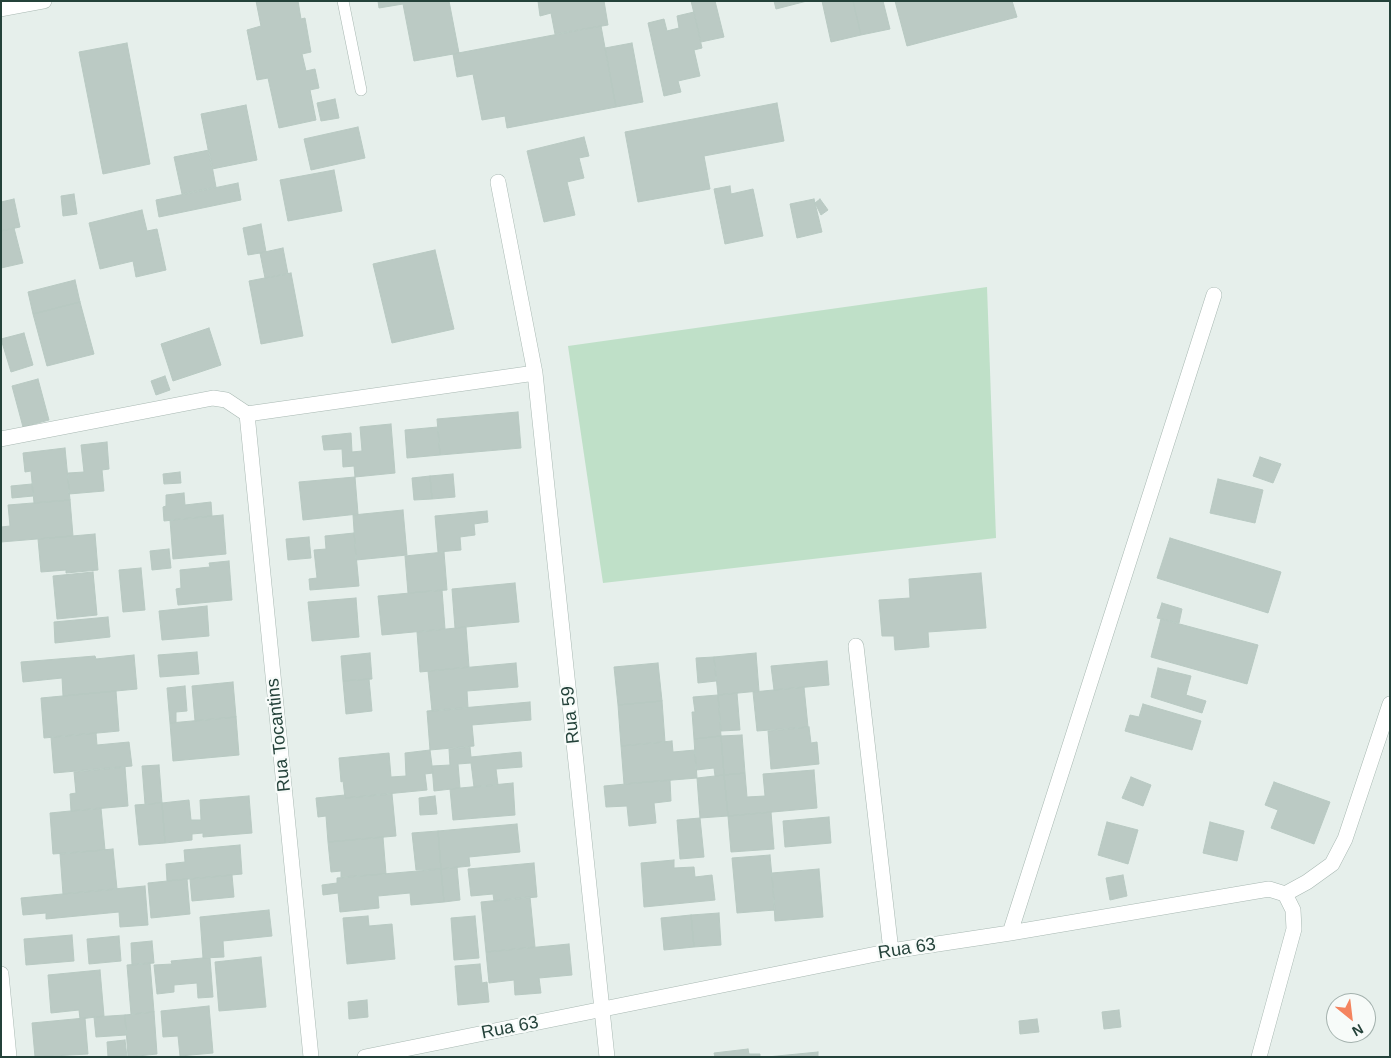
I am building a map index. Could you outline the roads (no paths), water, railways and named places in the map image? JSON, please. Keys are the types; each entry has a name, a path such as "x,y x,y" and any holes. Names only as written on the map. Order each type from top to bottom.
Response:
{"street":[{"path":"1,9 44,1"},
{"name":"Rua 59","path":"498,182 534,374 607,1057"},
{"path":"1010,933 1214,295"},
{"path":"1,439 213,398 226,400 247,414 534,374"},
{"name":"Rua Tocantins","path":"247,414 311,1057"},
{"path":"856,646 891,951"},
{"path":"1259,1057 1294,929 1293,910 1285,894 1307,882 1332,864 1345,839 1390,704"},
{"name":"Rua 63","path":"365,1057 891,951 1269,889 1285,894"},
{"path":"1,974 9,1057"}],"lane":[{"path":"343,1 361,90"}]}
